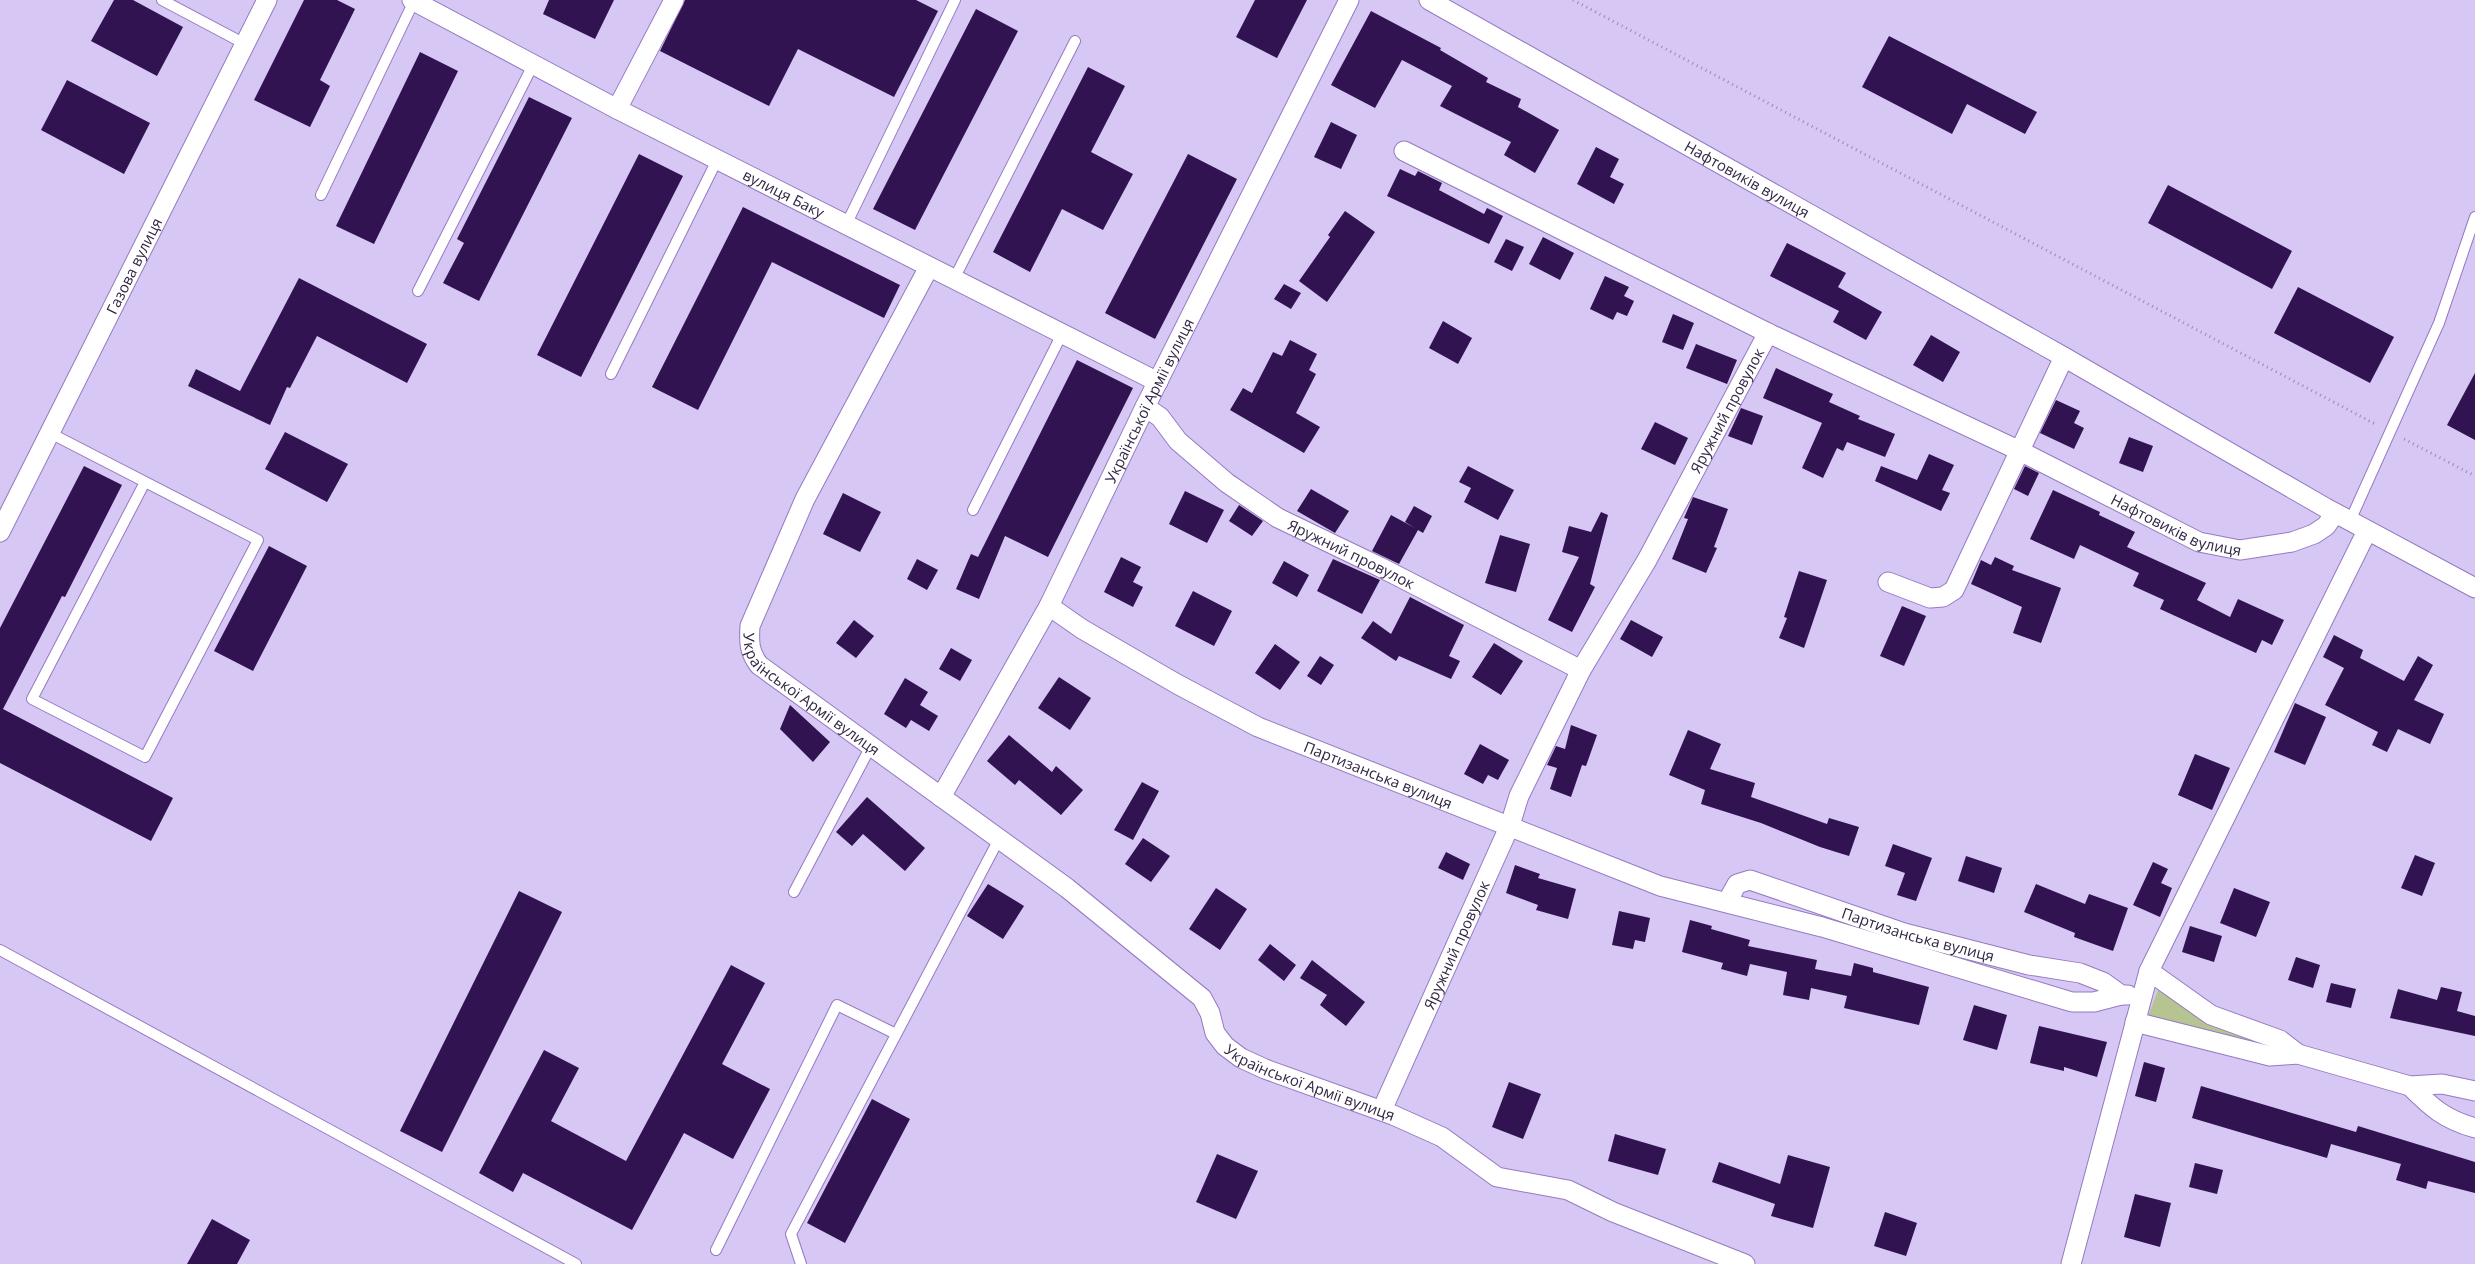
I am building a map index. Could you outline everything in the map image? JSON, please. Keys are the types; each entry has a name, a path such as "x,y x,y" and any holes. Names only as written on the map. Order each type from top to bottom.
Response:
{"street":[{"name":"Газова вулиця","path":"0,532 268,0"},
{"path":"617,109 674,0"},
{"name":"Української Армії вулиця","path":"941,797 1049,606 1145,407 1350,0"},
{"name":"Нафтовиків вулиця","path":"1429,0 2064,357 2342,517 2475,588"},
{"name":"вулиця Баку","path":"413,1 617,109 1158,382"},
{"name":"Нафтовиків вулиця","path":"1404,151 1768,333 2018,450 2199,542 2240,550 2292,542 2314,534 2342,517"},
{"name":"Української Армії вулиця","path":"929,267 806,499 750,626 749,642 752,655 759,664 1066,888 1202,998 1210,1013 1215,1033 1225,1046 1241,1058 1265,1069 1382,1110 1442,1137 1497,1177 1568,1190 1613,1212 1745,1264"},
{"name":"Яружний провулок","path":"1382,1110 1510,825 1519,796 1582,670 1646,560 1768,333"},
{"path":"1888,582 1930,598 1942,598 1954,590 2018,450 2064,357"},
{"name":"Яружний провулок","path":"1145,407 1160,417 1178,441 1227,483 1278,518 1380,567 1582,670"},
{"path":"2071,1264 2149,971 2367,531"},
{"name":"Партизанська вулиця","path":"1049,606 1082,629 1177,684 1258,727 1510,825 1660,886 1822,927 2072,1002 2094,1002 2121,995 2142,996"},
{"name":"Партизанська вулиця","path":"1727,902 1737,884 1750,880 1904,933 2029,965 2080,973 2103,982 2121,995"},
{"path":"2149,971 2211,1015 2280,1040 2298,1054"},
{"path":"2135,1022 2270,1056 2298,1054 2410,1086 2442,1084 2475,1091"},
{"path":"2410,1086 2436,1112 2457,1123 2475,1128"}],"lane":[{"path":"162,0 245,44"},
{"path":"846,225 955,0"},
{"path":"321,195 413,1"},
{"path":"954,279 1075,41"},
{"path":"418,291 533,65"},
{"path":"611,374 718,160"},
{"path":"2342,517 2390,432 2439,323 2475,217"},
{"path":"973,510 1062,334"},
{"path":"50,433 258,540 145,757 32,699 145,482"},
{"path":"794,892 871,746"},
{"path":"801,1264 791,1234 999,839"},
{"path":"0,950 576,1264"},
{"path":"716,1250 837,1005 896,1034"}],"path":[{"path":"1573,0 2475,476"}],"green space":[{"path":"2160,985 2281,1049 2262,1050 2148,1016"}],"building":[{"path":"114,0 133,0 183,27 157,76 91,41"},
{"path":"304,0 337,0 355,9 320,80 330,86 310,127 254,100"},
{"path":"549,0 614,0 595,39 543,14"},
{"path":"685,0 916,0 938,11 894,97 798,49 769,106 660,51"},
{"path":"1255,0 1307,0 1277,58 1236,37"},
{"path":"976,9 1018,31 915,230 873,209"},
{"path":"1371,11 1441,48 1440,50 1488,78 1486,82 1521,99 1518,107 1559,130 1535,173 1504,155 1511,142 1440,106 1452,86 1402,60 1375,108 1331,85"},
{"path":"1889,36 2037,112 2025,134 1967,104 1952,134 1862,87"},
{"path":"420,52 458,71 374,244 336,226"},
{"path":"1088,67 1125,86 1091,152 1133,174 1103,230 1062,209 1030,272 993,252"},
{"path":"67,80 150,123 124,174 41,130"},
{"path":"529,97 572,118 479,301 443,283 464,243 457,239"},
{"path":"1331,122 1357,135 1341,169 1314,157"},
{"path":"1596,147 1619,159 1610,177 1624,184 1614,204 1577,184"},
{"path":"639,154 683,176 581,377 537,355"},
{"path":"1188,154 1237,179 1155,339 1105,313"},
{"path":"1400,169 1415,176 1418,171 1442,183 1439,190 1484,214 1487,208 1503,216 1489,244 1387,196"},
{"path":"2168,185 2292,251 2272,289 2148,223"},
{"path":"743,207 900,285 884,318 772,262 698,410 652,387"},
{"path":"1345,211 1375,232 1327,302 1299,281 1330,237 1328,235"},
{"path":"1543,237 1574,253 1560,280 1529,264"},
{"path":"1506,239 1524,247 1512,271 1494,262"},
{"path":"1787,243 1846,273 1838,287 1882,312 1866,340 1833,322 1839,311 1770,276"},
{"path":"1605,276 1629,287 1624,296 1634,301 1627,316 1617,312 1613,320 1590,309"},
{"path":"299,278 427,344 407,383 317,336 290,388 287,387 270,425 188,386 196,369 240,391"},
{"path":"1284,284 1301,293 1291,309 1274,299"},
{"path":"2298,287 2394,337 2370,383 2274,333"},
{"path":"1673,314 1694,323 1683,350 1662,342"},
{"path":"1443,321 1472,338 1458,364 1429,348"},
{"path":"1931,335 1960,352 1943,382 1913,365"},
{"path":"1290,340 1317,354 1309,370 1316,374 1296,413 1320,427 1304,453 1230,410 1243,388 1252,393 1273,352 1282,356"},
{"path":"1696,344 1737,360 1727,384 1686,368"},
{"path":"1077,360 1133,388 1048,557 1005,536 979,599 956,589 971,554 978,557"},
{"path":"1776,368 1833,394 1829,402 1860,416 1858,419 1895,434 1885,457 1847,442 1843,451 1837,448 1823,478 1802,468 1822,423 1763,398"},
{"path":"2475,373 2475,440 2447,425"},
{"path":"2056,400 2080,411 2074,423 2084,428 2074,449 2040,433"},
{"path":"1741,408 1763,416 1752,445 1728,436"},
{"path":"1655,422 1688,438 1675,465 1641,449"},
{"path":"285,432 348,464 327,502 265,469"},
{"path":"2129,437 2153,446 2143,472 2119,463"},
{"path":"1929,454 1954,465 1942,490 1950,493 1941,511 1875,481 1881,466 1917,480"},
{"path":"84,466 122,485 65,597 62,596 3,709 173,798 151,841 0,763 0,628"},
{"path":"1468,466 1514,490 1498,520 1464,502 1471,488 1459,482"},
{"path":"2025,466 2039,473 2028,496 2014,489"},
{"path":"1311,489 1349,511 1335,533 1297,511"},
{"path":"2053,490 2100,512 2099,515 2135,532 2127,547 2206,583 2197,600 2230,617 2238,599 2284,620 2272,645 2262,640 2256,653 2160,609 2164,600 2133,586 2139,573 2080,545 2074,559 2030,539"},
{"path":"1185,491 1224,510 1207,543 1169,524"},
{"path":"843,493 881,512 860,552 823,534"},
{"path":"1693,497 1728,509 1714,547 1717,548 1706,573 1672,559 1688,519 1684,518"},
{"path":"1239,505 1263,521 1252,536 1229,521"},
{"path":"1414,506 1432,516 1423,533 1418,530 1399,564 1372,551 1391,515 1415,528 1405,522"},
{"path":"1601,512 1608,515 1590,584 1595,587 1572,632 1548,620 1579,557 1562,552 1569,526 1591,532"},
{"path":"1500,535 1530,544 1516,592 1485,583"},
{"path":"269,546 307,566 253,671 214,651"},
{"path":"1121,557 1141,567 1133,582 1143,587 1133,607 1104,592"},
{"path":"1995,557 2014,566 2012,570 2061,588 2041,643 2013,633 2022,607 1971,584 1981,560 1991,565"},
{"path":"917,559 938,570 927,590 907,579"},
{"path":"1333,559 1380,580 1362,614 1317,591"},
{"path":"1284,561 1309,575 1297,597 1272,583"},
{"path":"1799,571 1827,580 1804,648 1779,638 1787,618 1784,617"},
{"path":"1193,591 1232,611 1214,646 1175,626"},
{"path":"1410,597 1464,625 1449,656 1460,661 1451,679 1399,656 1396,661 1361,638 1373,621 1391,634"},
{"path":"1902,606 1926,616 1904,666 1880,656"},
{"path":"854,620 874,636 856,658 836,643"},
{"path":"1631,620 1663,637 1652,657 1620,639"},
{"path":"2334,635 2363,650 2360,658 2404,681 2418,656 2433,665 2414,700 2444,714 2430,744 2398,729 2387,752 2372,745 2378,732 2325,705 2344,668 2323,657"},
{"path":"1494,643 1523,661 1501,695 1472,677"},
{"path":"1275,644 1300,662 1280,690 1255,673"},
{"path":"951,648 972,660 960,681 939,669"},
{"path":"1320,656 1334,665 1321,685 1307,676"},
{"path":"1059,677 1091,698 1070,730 1038,708"},
{"path":"905,678 928,692 920,705 938,716 929,731 911,720 906,728 884,714"},
{"path":"2295,703 2326,717 2305,765 2274,752"},
{"path":"790,705 830,742 813,762 780,729"},
{"path":"1571,725 1597,735 1586,766 1582,765 1571,797 1550,789 1557,768 1547,765 1556,746 1565,749"},
{"path":"1688,730 1721,744 1710,769 1755,783 1751,797 1827,824 1829,818 1859,827 1849,856 1820,847 1761,823 1701,804 1705,790 1669,775"},
{"path":"1009,735 1052,772 1056,766 1083,790 1061,815 1019,780 1015,785 987,761"},
{"path":"1480,744 1509,760 1498,780 1488,775 1483,784 1464,774"},
{"path":"2195,754 2230,768 2212,810 2178,795"},
{"path":"1142,782 1159,791 1133,840 1114,830"},
{"path":"867,797 925,848 905,871 863,834 852,846 836,832"},
{"path":"1143,838 1170,856 1151,882 1125,864"},
{"path":"1893,844 1932,858 1916,901 1897,895 1905,873 1885,866"},
{"path":"1446,852 1470,864 1463,880 1438,868"},
{"path":"2415,855 2435,863 2422,896 2401,888"},
{"path":"1966,856 2002,868 1994,893 1958,881"},
{"path":"2153,862 2168,869 2161,883 2172,888 2160,917 2133,905"},
{"path":"1515,865 1540,874 1538,878 1576,889 1568,919 1536,910 1538,905 1506,893"},
{"path":"988,884 1024,906 1003,939 967,916"},
{"path":"2036,884 2085,904 2089,894 2128,908 2113,951 2074,937 2075,933 2024,912"},
{"path":"1216,888 1247,909 1220,950 1189,929"},
{"path":"2234,888 2270,902 2256,937 2220,923"},
{"path":"519,891 562,912 442,1152 400,1131"},
{"path":"1619,911 1650,918 1645,942 1635,940 1633,949 1612,945"},
{"path":"1690,920 1712,926 1711,929 1750,940 1748,946 1817,960 1815,969 1851,976 1854,963 1873,968 1873,972 1929,987 1919,1025 1844,1008 1847,996 1811,988 1809,1000 1783,995 1787,972 1750,964 1747,976 1721,969 1723,963 1682,952"},
{"path":"2190,926 2222,936 2214,962 2182,952"},
{"path":"1270,944 1296,965 1284,981 1258,960"},
{"path":"2296,957 2320,965 2313,988 2288,980"},
{"path":"1312,960 1365,1002 1346,1026 1320,1005 1327,995 1300,978"},
{"path":"731,965 765,983 722,1064 770,1089 733,1159 684,1133 632,1230 523,1173 513,1192 479,1173 544,1050 579,1068 551,1121 626,1161"},
{"path":"2331,983 2356,989 2351,1008 2326,1002"},
{"path":"2441,987 2462,992 2457,1011 2475,1016 2475,1036 2390,1018 2398,989 2437,1000"},
{"path":"1974,1005 2007,1015 1997,1050 1963,1040"},
{"path":"2039,1026 2107,1042 2097,1077 2064,1067 2064,1071 2030,1063"},
{"path":"2144,1062 2165,1068 2156,1102 2135,1096"},
{"path":"1509,1082 1541,1094 1523,1139 1492,1127"},
{"path":"2201,1086 2356,1132 2358,1126 2475,1162 2475,1193 2428,1181 2426,1189 2396,1180 2401,1164 2331,1144 2327,1158 2192,1118"},
{"path":"872,1099 910,1119 845,1243 807,1223"},
{"path":"1615,1134 1666,1149 1658,1175 1608,1161"},
{"path":"1217,1154 1258,1171 1236,1219 1196,1202"},
{"path":"1788,1155 1830,1167 1813,1228 1771,1216 1775,1204 1712,1182 1719,1162 1780,1184"},
{"path":"2195,1163 2223,1170 2217,1194 2189,1187"},
{"path":"2135,1194 2171,1203 2160,1247 2124,1237"},
{"path":"1885,1212 1917,1223 1906,1256 1874,1246"},
{"path":"212,1219 250,1240 237,1264 187,1264"}]}
